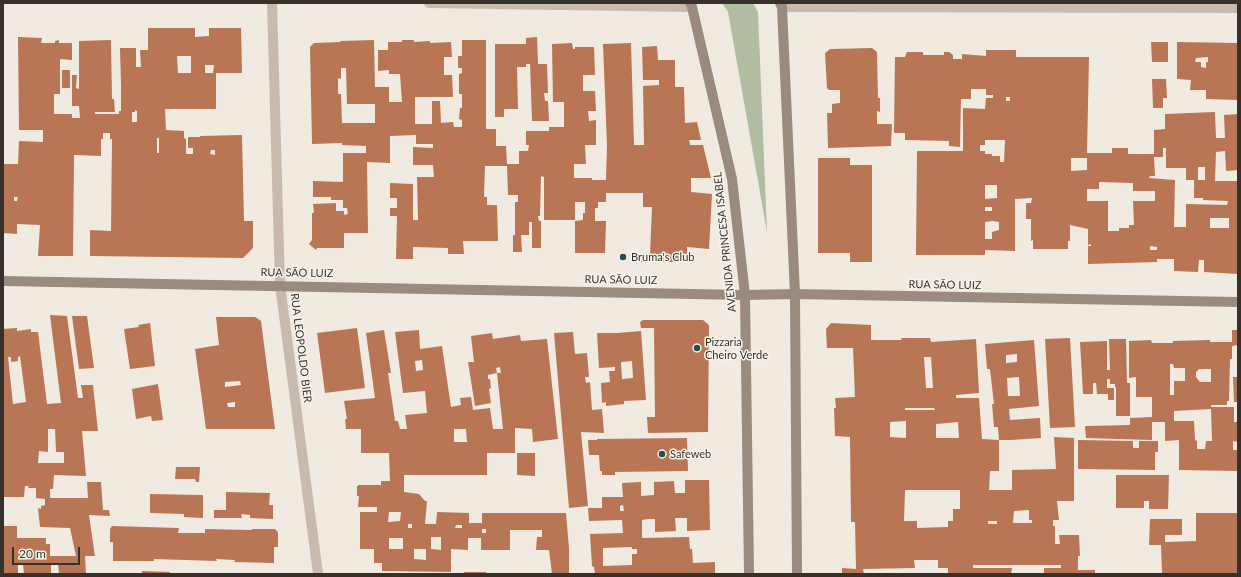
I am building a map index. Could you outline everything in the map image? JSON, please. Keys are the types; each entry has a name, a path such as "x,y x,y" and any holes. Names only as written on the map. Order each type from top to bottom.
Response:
{"street":[{"name":"RUA LEOPOLDO BIER","path":"272,3 280,285 318,574"},
{"path":"429,3 691,5"},
{"path":"797,574 795,294 781,4 1238,8"},
{"name":"AVENIDA PRINCESA ISABEL","path":"691,5 732,179 745,295 749,574"},
{"name":"RUA SÃO LUIZ","path":"3,281 280,285 745,295 795,294 1238,302"}],"green space":[{"path":"722,3 753,3 758,12 767,232 728,12"}],"building":[{"path":"148,28 195,28 195,37 209,36 209,28 241,28 242,73 216,73 216,109 165,109 166,130 184,131 184,138 186,139 186,154 193,154 193,148 188,148 188,137 242,135 244,221 253,221 253,248 243,258 90,256 90,230 111,231 112,139 110,139 110,133 103,133 103,139 101,139 101,156 74,155 73,256 38,256 40,225 17,224 17,234 3,233 3,164 18,164 19,141 43,142 43,130 19,130 18,37 42,38 41,43 55,43 55,41 59,40 59,43 72,43 72,60 60,59 60,94 54,94 54,114 72,114 72,118 80,118 79,106 72,106 72,75 77,75 76,88 79,89 79,41 111,40 112,99 114,99 115,112 95,112 95,114 119,114 119,111 121,111 120,48 136,48 136,67 141,67 140,50 148,50","holes":["177,56 191,56 191,73 178,73","205,65 214,65 213,73 205,73","135,110 137,111 137,122 132,122 132,112 135,112","157,138 159,138 159,153 157,153","211,150 215,150 215,155 210,154","14,197 18,197 17,201 14,201"]},
{"path":"537,37 538,64 547,64 548,93 544,93 545,101 548,101 549,121 532,121 530,64 526,64 526,67 517,67 518,109 504,109 504,117 495,117 495,44 526,44 526,38"},
{"path":"374,40 375,87 389,87 389,102 402,102 400,74 389,74 389,70 378,71 378,50 388,50 388,42 402,42 402,40 414,40 414,42 430,41 430,43 451,42 452,57 444,57 444,75 452,75 453,97 415,97 415,124 432,124 432,101 440,101 441,123 453,122 454,127 462,127 462,120 459,119 460,108 462,108 462,94 459,94 459,74 462,73 462,68 458,68 458,56 462,56 462,40 486,40 486,129 496,129 496,146 506,146 507,164 519,164 519,151 528,151 529,145 526,145 526,131 549,131 549,127 564,127 564,102 553,102 552,44 572,43 573,49 575,49 575,47 594,47 595,75 583,75 583,91 595,91 596,111 588,111 589,121 596,120 596,145 585,145 586,164 574,164 574,178 592,178 592,180 606,180 607,145 603,44 631,43 634,145 644,145 643,86 659,85 659,80 643,80 642,47 657,46 658,60 675,60 675,87 684,87 685,123 697,122 701,140 689,140 690,145 703,145 711,178 691,178 691,192 712,194 709,249 687,247 687,262 641,262 641,255 650,255 652,207 643,207 643,193 606,193 606,202 598,202 598,208 595,208 595,221 606,221 605,253 575,253 575,221 583,220 583,213 585,213 585,202 575,202 575,220 544,220 544,177 541,176 540,216 538,216 539,221 541,221 541,248 532,248 532,222 529,222 529,235 521,235 522,252 513,252 513,235 515,235 515,202 518,202 518,195 508,195 507,166 485,166 484,197 487,197 487,205 497,205 498,241 463,241 464,254 448,254 448,248 413,247 413,259 396,259 397,216 390,216 390,208 397,208 397,198 390,198 390,183 413,184 413,220 418,220 417,177 434,177 433,165 413,165 413,147 433,148 433,144 416,144 416,135 390,136 390,163 367,162 368,233 344,233 344,248 317,248 316,250 309,244 312,240 312,213 314,213 313,204 336,203 336,211 344,211 344,215 348,214 347,208 343,208 343,200 331,200 331,197 313,197 313,181 343,182 343,153 366,153 366,146 342,145 342,143 312,144 310,47 314,43","holes":["341,68 346,68 347,104 375,104 375,123 342,123 341,94 338,94 338,78 341,79"]},
{"path":"1151,42 1168,42 1168,62 1152,62"},
{"path":"1177,42 1238,43 1238,100 1206,99 1206,90 1190,90 1191,80 1177,79","holes":["1208,57 1208,62 1206,62 1206,68 1201,67 1201,62 1195,62 1196,58"]},
{"path":"872,48 877,52 878,98 880,98 880,112 877,111 877,124 892,124 891,146 828,148 827,113 832,113 832,104 840,103 840,90 829,90 827,88 825,53 830,49"},
{"path":"986,50 1016,50 1016,57 1089,57 1087,153 1112,153 1112,148 1128,148 1128,154 1154,154 1154,130 1165,129 1165,114 1215,112 1216,138 1225,138 1224,115 1238,114 1238,170 1226,171 1225,151 1216,152 1215,181 1238,181 1238,274 1204,272 1204,260 1199,260 1198,272 1174,271 1174,259 1157,259 1157,262 1088,264 1088,246 1091,246 1091,244 1088,245 1088,229 1070,225 1070,241 1068,241 1068,249 1033,249 1033,240 1031,241 1031,219 1026,219 1026,203 1031,203 1032,198 1015,199 1015,251 985,250 985,255 916,255 917,151 963,151 963,108 985,109 986,98 993,98 993,95 986,95 986,89 971,89 971,99 961,99 960,147 949,146 949,141 905,140 905,133 894,133 895,57 905,57 907,52 923,52 923,55 944,55 944,52 949,52 953,55 953,59 962,59 962,54 986,56","holes":["1006,97 1010,97 1010,101 1006,101","985,140 1005,140 1004,162 1000,162 1000,156 992,156 992,154 985,154 985,151 980,151 980,145 985,145","1163,148 1166,148 1166,168 1186,168 1186,180 1194,180 1194,198 1203,198 1203,200 1228,201 1227,205 1186,204 1186,227 1174,227 1175,180 1149,178 1150,176 1155,176 1154,157 1163,157","1071,158 1087,158 1087,170 1071,171","1198,167 1205,167 1205,180 1198,180","1099,182 1133,183 1133,191 1155,191 1155,201 1133,201 1134,225 1129,225 1129,228 1119,228 1119,231 1108,231 1108,201 1087,201 1087,189 1099,189","985,185 997,185 997,198 985,199","985,207 992,207 992,211 985,211","1210,218 1229,218 1229,228 1210,228","985,222 999,222 999,230 992,232 992,239 985,239","1150,246 1157,247 1157,250 1150,250"]},
{"path":"62,70 70,70 70,88 62,88"},
{"path":"1152,79 1166,79 1167,98 1163,98 1163,108 1153,108"},
{"path":"818,158 850,158 850,165 872,165 872,262 850,262 850,253 818,253"},
{"path":"50,315 67,316 78,398 83,398 81,385 93,385 98,431 82,431 86,476 54,475 53,489 50,489 50,498 88,498 87,482 101,482 103,510 109,510 110,516 89,515 95,556 85,556 86,574 59,574 58,563 51,563 51,574 24,574 23,564 18,564 18,574 3,574 3,526 17,526 17,538 46,538 46,544 50,544 50,556 76,556 70,528 40,527 38,508 41,509 41,506 45,505 45,499 36,498 36,488 28,488 29,486 25,486 24,497 3,497 3,329 17,328 17,331 31,329 31,332 38,332 47,404 61,403","holes":["20,356 26,402 13,404 8,357 11,357 11,362 18,361 18,357","48,429 55,429 56,452 64,452 64,463 38,463 39,451 48,452"]},
{"path":"72,316 87,316 94,368 79,369"},
{"path":"216,317 255,317 261,321 275,429 206,429 195,349 219,345","holes":["240,381 241,385 225,387 225,382","235,402 235,407 228,407 227,403"]},
{"path":"643,320 703,320 709,325 708,432 648,433 647,417 655,417 654,328 641,328 640,322"},
{"path":"150,323 155,366 130,369 124,329 139,327 138,325"},
{"path":"831,323 871,325 871,340 930,338 931,342 976,339 979,393 956,395 956,398 979,398 982,439 999,440 999,471 990,471 989,490 1012,490 1012,470 1056,469 1054,437 1074,438 1074,501 1057,501 1059,520 1053,520 1053,526 1055,526 1055,544 1060,544 1059,535 1079,535 1080,556 1078,556 1078,570 1095,570 1095,574 1044,574 1044,568 1061,568 1061,565 973,565 973,568 1012,568 1011,574 948,574 948,568 938,568 938,560 914,560 915,568 863,569 864,574 842,574 842,568 856,569 855,522 851,522 850,437 835,436 834,408 836,408 835,398 855,397 853,348 827,348 826,329","holes":["924,357 931,357 933,388 926,388","905,408 934,408 935,410 905,410","906,421 906,438 890,437 890,422","958,422 959,438 936,438 936,424","905,490 960,490 960,509 953,509 953,521 948,521 948,527 917,528 917,521 904,521","1029,510 1029,520 1032,520 1032,523 1013,523 1014,511","988,521 997,521 997,524 988,524"]},
{"path":"357,328 365,388 325,393 317,333"},
{"path":"384,330 391,373 388,373 395,421 398,421 400,429 407,429 405,415 427,413 425,391 403,393 395,332 419,330 420,349 442,346 451,407 461,405 460,398 471,397 473,410 490,408 493,429 503,429 497,373 488,375 491,388 489,389 491,403 475,406 468,362 474,362 471,336 492,333 493,339 520,335 521,341 547,339 558,439 533,442 532,429 515,428 515,453 487,453 487,475 404,475 404,492 419,494 425,501 427,501 425,524 436,524 437,512 469,513 469,523 482,523 482,513 566,513 569,548 569,574 552,574 549,550 536,550 537,537 542,537 542,530 510,530 510,550 481,550 481,538 468,538 468,550 451,549 451,572 382,571 382,563 374,563 374,549 360,549 360,512 377,512 377,507 358,507 359,496 357,496 357,486 381,485 381,481 390,481 389,453 361,453 361,429 346,429 345,419 347,419 344,401 375,398 366,333","holes":["422,360 423,370 416,371 415,361","500,367 501,373 497,373 496,368","454,429 466,429 467,442 454,442","389,512 401,512 400,521 388,522","408,524 412,524 412,528 408,528","456,525 462,525 462,528 455,528","482,529 486,529 486,533 482,533","431,537 441,537 441,550 431,549","389,538 403,538 403,549 389,549","414,549 426,549 426,560 414,559"]},
{"path":"1232,330 1238,330 1238,345 1232,346 1232,359 1230,359 1229,401 1227,401 1227,405 1211,405 1211,407 1234,407 1234,422 1238,422 1238,442 1233,441 1233,450 1238,450 1238,471 1179,470 1179,440 1165,441 1165,422 1152,422 1152,440 1086,438 1085,426 1130,425 1130,418 1152,417 1152,397 1136,397 1136,377 1129,378 1129,341 1151,340 1152,343 1173,343 1173,341 1210,340 1210,342 1232,342","holes":["1170,364 1173,364 1174,368 1185,368 1185,381 1174,381 1174,395 1170,395","1199,369 1211,369 1211,382 1200,382 1196,377 1196,372","1211,409 1212,441 1206,441 1205,449 1197,449 1194,421 1174,421 1174,411"]},
{"path":"641,331 646,400 624,401 624,404 606,406 606,402 602,403 601,383 610,382 609,371 615,371 615,367 599,368 597,333","holes":["632,361 633,378 622,379 621,362"]},
{"path":"573,332 575,354 587,353 589,377 585,377 586,383 590,382 592,410 602,409 604,433 581,432 588,506 569,508 554,333"},
{"path":"1070,338 1075,427 1050,428 1045,339"},
{"path":"1109,339 1126,339 1127,383 1130,383 1130,416 1116,416 1116,387 1115,384 1110,384 1110,379 1107,379 1107,388 1114,388 1114,400 1108,400 1108,394 1097,394 1096,383 1093,383 1093,394 1083,394 1080,342 1107,341 1107,370 1110,370"},
{"path":"1034,340 1039,406 1009,409 1010,420 1040,418 1041,438 999,440 998,427 994,427 992,404 994,404 990,369 987,369 985,344","holes":["1017,354 1017,362 1006,363 1006,355","1019,377 1020,396 1008,396 1007,378"]},
{"path":"1233,377 1238,377 1238,402 1234,402"},
{"path":"158,384 163,420 152,421 151,416 136,419 132,389"},
{"path":"687,438 688,471 615,472 615,475 602,475 602,471 600,471 599,455 589,455 588,440"},
{"path":"1078,440 1133,441 1133,448 1139,448 1139,441 1158,441 1158,452 1155,452 1155,470 1078,469"},
{"path":"517,453 535,453 535,476 517,475"},
{"path":"176,467 200,467 199,482 196,482 195,479 175,479"},
{"path":"1116,475 1169,475 1168,509 1149,509 1149,501 1144,501 1144,508 1116,508"},
{"path":"685,480 709,480 710,530 687,531 687,518 675,518 676,531 655,532 655,519 648,519 642,520 642,538 689,537 693,563 715,562 715,574 595,574 594,567 592,566 590,534 623,533 622,520 589,521 588,508 602,508 602,497 623,497 622,483 641,482 641,496 654,495 654,482 674,481 675,493 685,493","holes":["623,505 624,511 620,511 620,506","632,547 632,549 637,549 637,554 632,554 632,565 603,566 603,548"]},
{"path":"226,492 270,493 269,505 273,505 273,519 250,518 250,515 241,514 242,518 214,518 214,510 226,510"},
{"path":"150,494 203,495 203,518 184,517 184,514 150,513"},
{"path":"1196,513 1238,513 1238,574 1162,574 1161,545 1149,545 1150,519 1182,519 1182,535 1165,535 1165,542 1196,541"},
{"path":"112,526 179,528 178,533 205,533 205,529 275,529 278,532 278,547 274,547 274,563 234,562 235,560 216,559 217,561 154,559 154,561 113,561 113,542 110,542 110,529"},
{"path":"142,571 170,572 170,574 142,574"},
{"path":"464,572 486,572 486,574 464,574"}],"place":[{"name":"Bruma's Club","path":"623,257"},
{"name":"Pizzaria Cheiro Verde","path":"697,348"},
{"name":"Safeweb","path":"662,454"}]}
